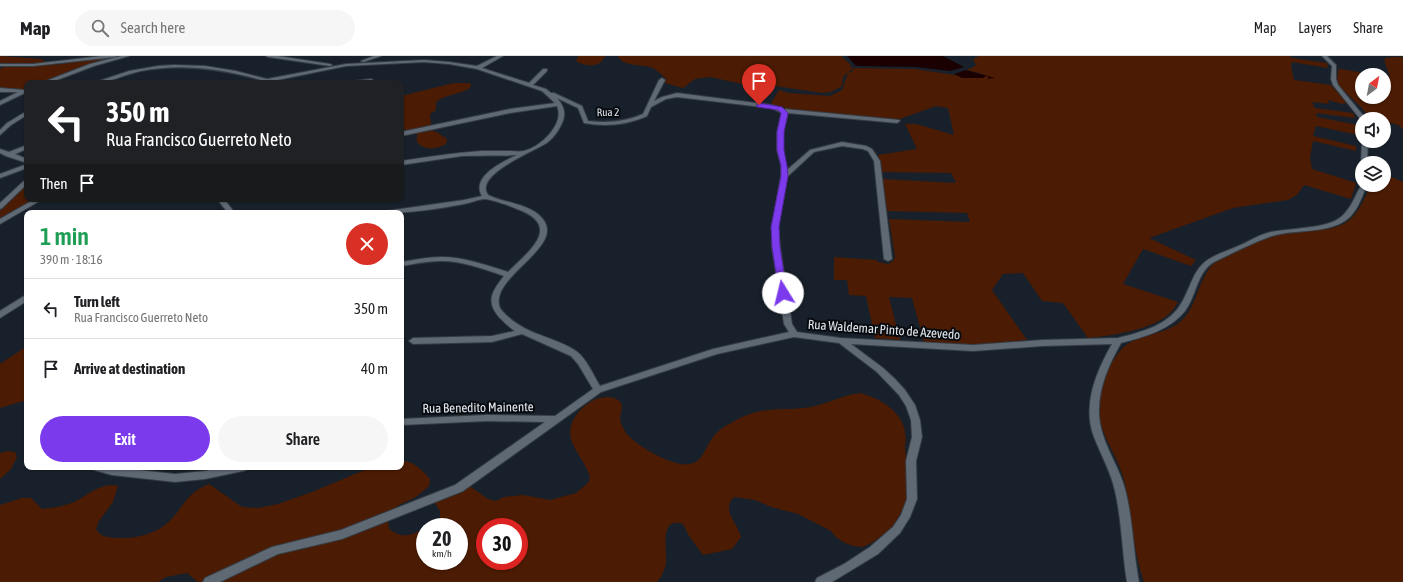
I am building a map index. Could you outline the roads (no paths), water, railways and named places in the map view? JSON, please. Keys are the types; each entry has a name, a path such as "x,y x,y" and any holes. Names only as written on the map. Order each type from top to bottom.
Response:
{"street":[{"path":"0,65 18,66 115,56"},
{"path":"52,80 92,66 127,56"},
{"path":"268,56 322,64 346,65 424,61 449,63 478,68 544,90 559,104 563,112 562,120 556,130 539,145 506,163 486,179 482,186 486,197"},
{"path":"106,80 135,71 172,67 210,68 266,80 346,65 380,56"},
{"path":"424,61 434,56"},
{"path":"478,68 501,56"},
{"path":"1324,56 1334,66 1334,81 1336,85 1358,112"},
{"path":"530,85 545,70"},
{"name":"Rua 2","path":"544,90 580,107 586,122 601,124 633,121 645,115 662,80"},
{"path":"0,90 24,91"},
{"path":"0,103 24,92"},
{"path":"649,106 664,98 677,95 772,107 783,111 897,122"},
{"path":"404,133 510,110 559,104"},
{"path":"783,111 784,113 780,132 780,150 784,166 784,176 775,227 776,247 788,324 794,334"},
{"path":"0,133 9,124 24,115"},
{"path":"784,176 808,154 819,148 850,144 870,150 877,161 888,259"},
{"path":"8,155 24,147"},
{"path":"0,151 24,160"},
{"path":"404,163 472,153 524,153"},
{"path":"0,176 24,167"},
{"path":"0,207 24,184"},
{"name":"Rua Waldemar Pinto de Azevedo","path":"209,582 276,550 342,534 459,488 598,390 716,351 794,334 841,341 973,348 1042,343 1118,341 1162,326 1176,316 1186,302 1198,271 1212,260 1271,234 1327,226 1342,220 1351,212 1361,192"},
{"path":"404,210 464,202 486,197 516,205 530,212 539,219 544,227 538,245 508,275 495,297 496,308 520,332 546,340 576,355 598,390"},
{"path":"0,222 35,202"},
{"path":"223,202 229,210"},
{"path":"404,264 434,259 453,259 478,264 508,275"},
{"path":"0,315 24,300"},
{"path":"413,341 492,339 520,332"},
{"path":"821,582 845,570 891,537 911,503 911,459 917,439 916,420 909,401 900,387 841,341"},
{"path":"1118,341 1110,355 1099,382 1094,413 1098,434 1120,489 1131,581"},
{"name":"Rua Benedito Mainente","path":"404,422 487,418 556,419"},
{"path":"108,470 175,478 205,475 229,470"}]}
